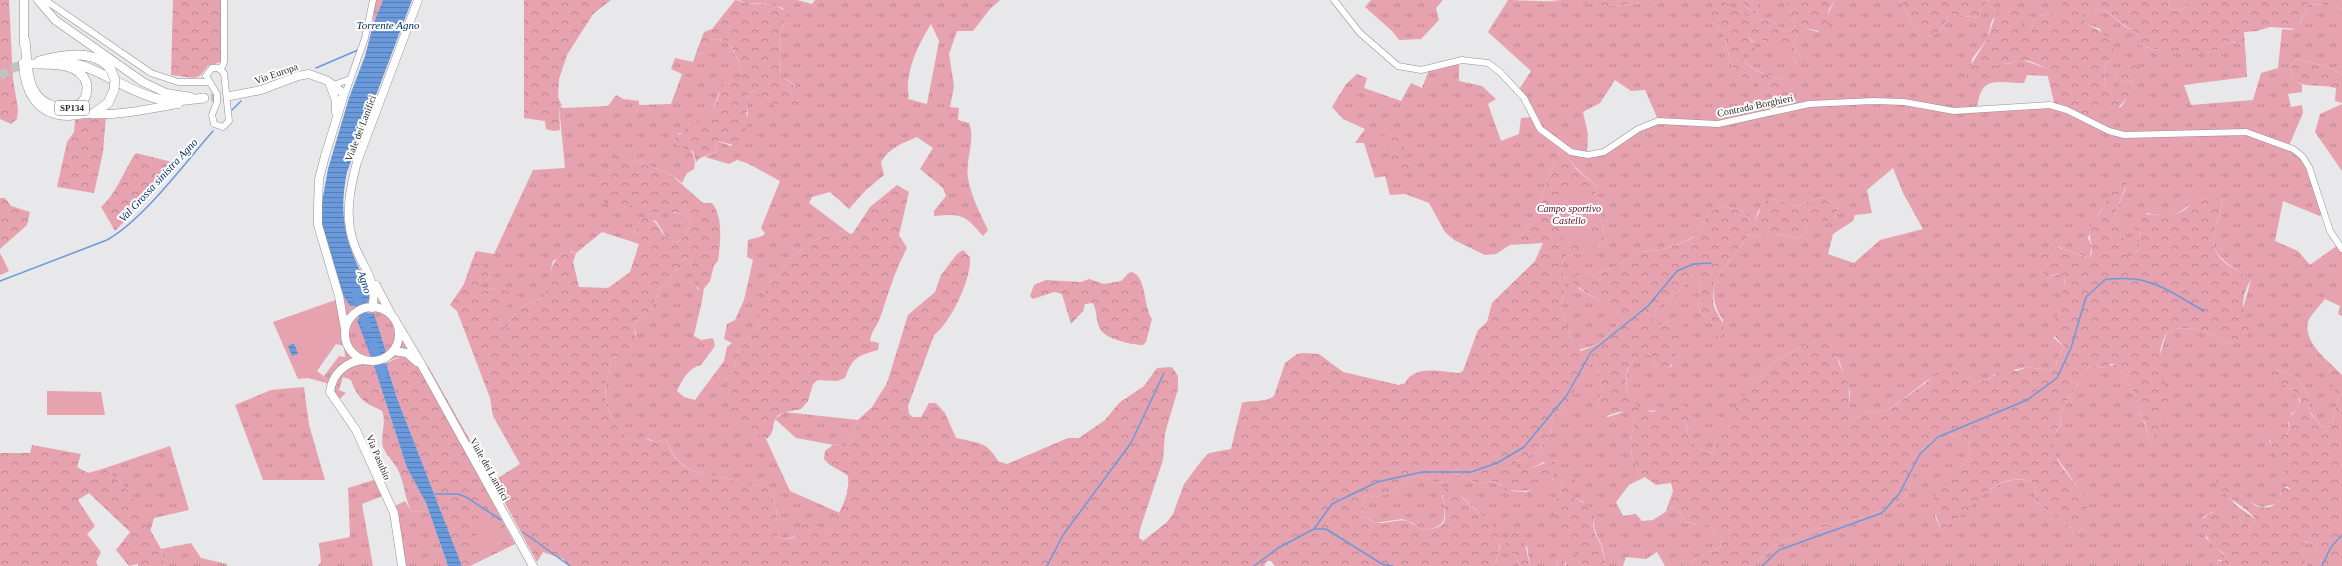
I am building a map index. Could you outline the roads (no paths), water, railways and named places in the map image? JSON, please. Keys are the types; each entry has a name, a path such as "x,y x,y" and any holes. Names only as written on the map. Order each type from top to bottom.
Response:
{"highway":[{"name":"SP134","path":"25,40 31,83 40,98 52,106 68,108 78,105 85,99 87,85 79,73 64,66 30,64"},
{"name":"SP134","path":"30,64 60,56 84,56 101,60 111,70 115,80 114,90 105,106 92,114"},
{"path":"30,64 55,61 80,65 134,91 156,99 173,101 207,98"}],"main road":[{"name":"SP134","path":"24,0 25,83 35,102 44,110 54,114 68,116 92,114"},
{"path":"38,0 55,20 147,84 174,95 207,98"},
{"name":"Viale dei Lanifici","path":"392,316 353,244 349,216 350,188 357,162 418,0"},
{"name":"Via Europa","path":"230,96 261,90 304,74 315,75 331,83"},
{"path":"331,83 341,90 343,98 319,179 318,225 339,296 348,348 358,358 372,362 390,354 399,334 398,326 392,316 379,309 372,308 355,312 345,329"},
{"path":"331,83 336,101 336,120"},
{"path":"92,114 97,115 207,98"},
{"name":"Viale dei Lanifici","path":"364,266 374,289 372,308"},
{"path":"339,296 346,307 355,312"},
{"name":"Viale dei Lanifici","path":"398,326 431,382 533,566"},
{"name":"Via Pasubio","path":"348,348 345,366 333,380 330,392 356,430 394,513 402,566"},
{"name":"Viale dei Lanifici","path":"390,354 407,353 415,359 431,382"},
{"path":"345,366 357,360 364,360"}],"street":[{"path":"45,0 151,73 163,79 178,82 208,82"},
{"path":"221,69 224,62 224,0"},
{"path":"343,98 363,46 373,0"},
{"name":"Contrada Borghieri","path":"1334,0 1360,33 1398,66 1408,69 1421,70 1462,60 1488,63 1500,72 1524,98 1540,129 1571,152 1588,155 1604,152 1638,129 1658,121 1718,124 1809,104 1904,102 1954,111 2050,105 2067,110 2109,131 2124,135 2246,132 2293,148 2302,156 2314,178 2328,226 2342,249"},
{"path":"215,67 221,69 224,73 229,110 229,121 223,127 213,122 212,115 217,102 216,94 206,76 208,71 215,67"},
{"path":"331,83 350,79"}],"water":[{"name":"Torrente Agno","path":"383,0 412,0 347,172 343,205 344,220 356,262 371,292 368,302 358,306 350,306 344,297 327,249 322,224 322,202 328,169 349,98 365,56 373,25"},
{"path":"369,313 374,314 386,352 379,356 371,357 357,320"},
{"path":"294,343 298,354 292,356 288,346"},
{"path":"386,363 397,398 462,566 448,566 426,503 407,468 374,366"}],"waterway":[{"name":"Val Grossa sinistra Agno","path":"316,68 358,50"},
{"name":"Val Grossa sinistra Agno","path":"232,110 241,101"},
{"name":"Val Grossa sinistra Agno","path":"0,281 107,240 121,231 163,190 213,131"},
{"path":"1254,566 1278,548 1314,529 1332,504 1377,482 1422,472 1471,472 1497,463 1524,447 1567,395 1591,352 1648,306 1677,271 1693,264 1711,263"},
{"path":"1762,566 1779,550 1882,513 1899,494 1920,454 1938,437 2027,400 2057,378 2071,348 2086,297 2106,279 2134,279 2144,281 2162,287 2204,311"},
{"name":"Agno","path":"356,294 367,327"},
{"name":"Agno","path":"373,345 383,375"},
{"path":"1047,566 1063,535 1131,443 1164,373"},
{"path":"435,494 458,494 466,497 501,520"},
{"path":"1314,529 1326,529 1382,564 1393,566"},
{"path":"523,532 570,566"},
{"path":"2322,566 2331,547 2342,535"}],"tunnel":[{"path":"0,76 15,67 30,64"},
{"path":"211,98 230,96"}],"park label":[{"name":"Campo sportivo Castello","path":"1569,214"}]}
